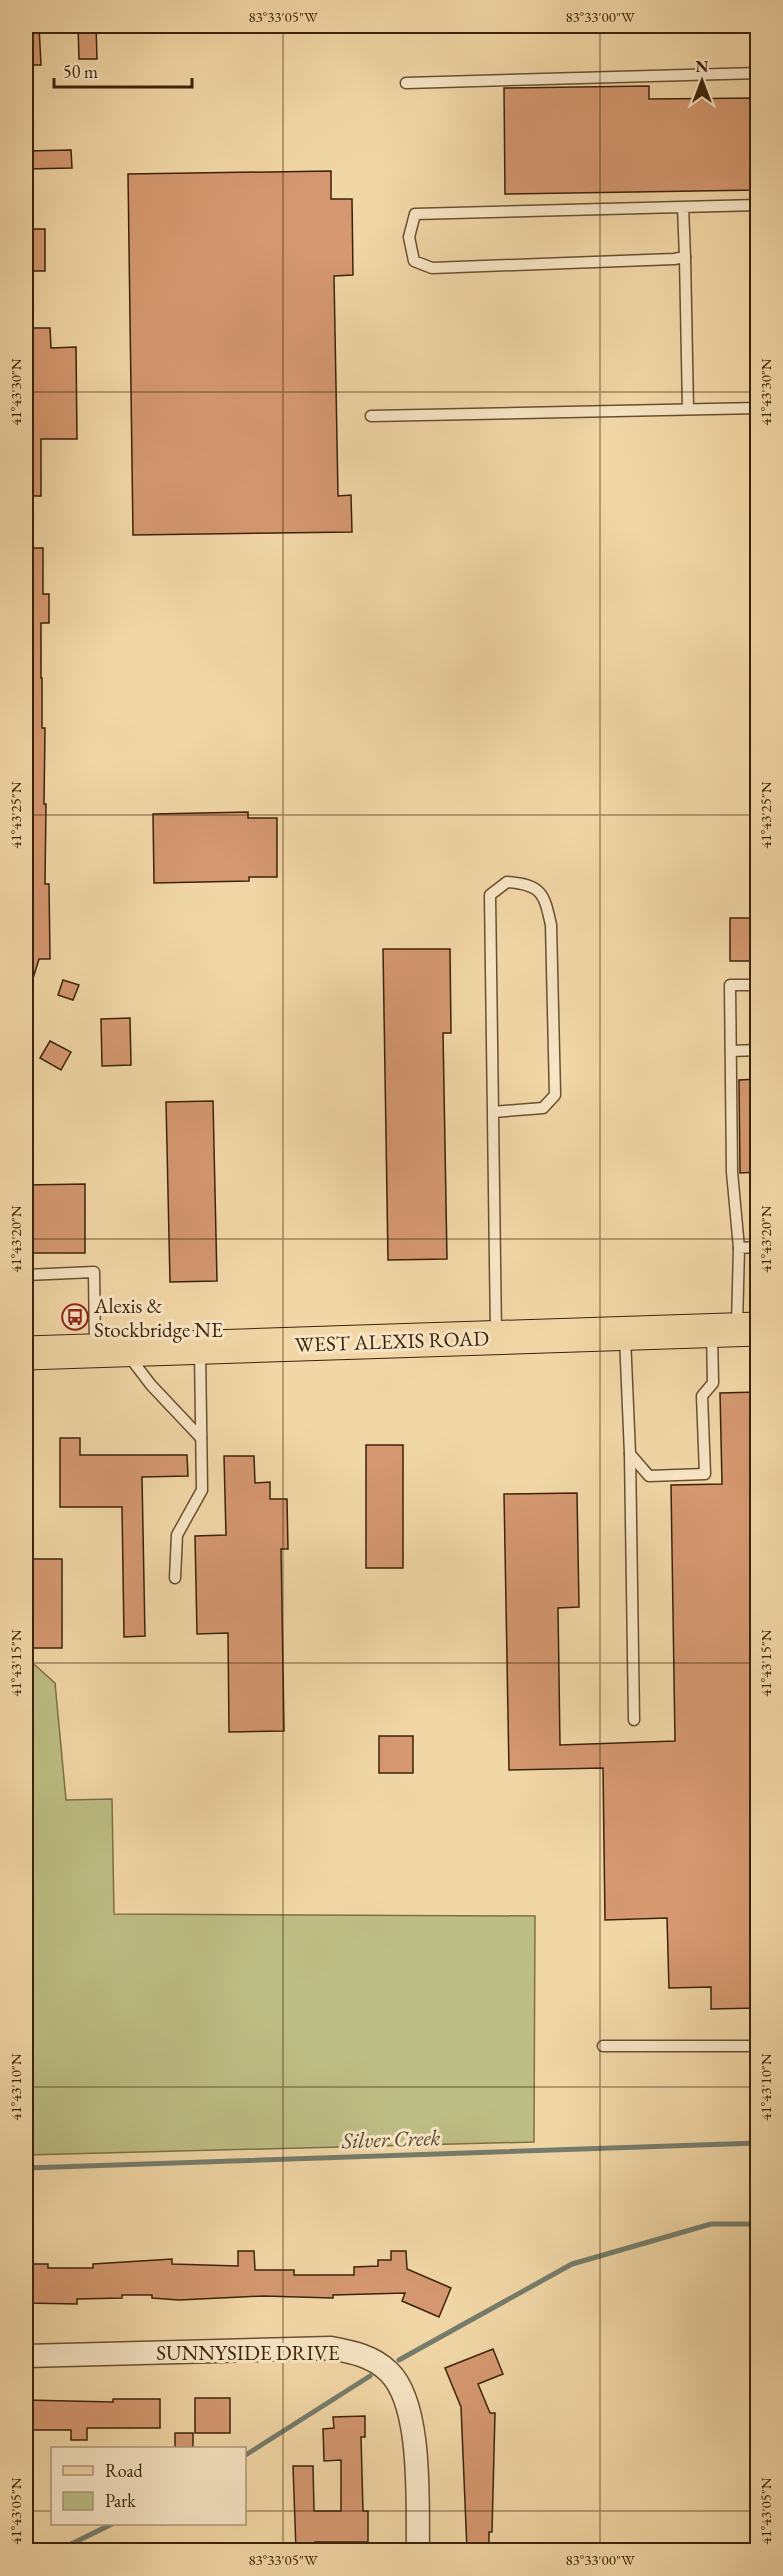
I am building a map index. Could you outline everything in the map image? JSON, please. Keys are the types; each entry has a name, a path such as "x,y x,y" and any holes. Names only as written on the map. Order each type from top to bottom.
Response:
{"main road":[{"name":"WEST ALEXIS ROAD","path":"26,1353 736,1329"}],"street":[{"name":"SUNNYSIDE DRIVE","path":"26,2356 331,2348 364,2355 390,2372 406,2402 415,2438 418,2550"}],"lane":[{"path":"406,83 758,72"},
{"path":"685,257 432,268 414,261 409,237 415,214 758,205"},
{"path":"683,207 688,409"},
{"path":"371,416 758,408"},
{"path":"493,1112 543,1108 555,1095 551,925 545,898 529,884 507,882 490,895 496,1338"},
{"path":"630,1454 649,1476 705,1474 702,1396 713,1383 736,1329 739,1248 732,1172 730,986 758,984"},
{"path":"731,1051 758,1050"},
{"path":"739,1248 758,1247"},
{"path":"26,1275 94,1272 110,1350 151,1385 201,1438"},
{"path":"625,1334 630,1454 634,1720"},
{"path":"175,1578 177,1535 202,1490 200,1347"},
{"path":"603,2046 758,2046"}],"green space":[{"path":"26,1657 55,1683 66,1800 112,1799 114,1914 535,1916 534,2142 26,2155"}],"building":[{"path":"26,26 39,26 41,65 26,65"},
{"path":"78,26 96,26 97,59 79,59"},
{"path":"649,86 649,99 758,98 758,190 505,194 504,88"},
{"path":"71,150 72,168 26,169 26,151"},
{"path":"331,171 331,199 352,199 353,275 334,276 338,496 351,495 352,532 133,535 128,174"},
{"path":"26,229 45,229 45,271 26,271"},
{"path":"26,328 50,328 51,348 76,347 77,439 41,439 41,496 26,496"},
{"path":"26,548 43,548 43,594 49,594 49,623 41,623 41,678 42,728 45,728 45,884 49,884 50,959 39,959 29,991 26,990"},
{"path":"248,812 248,818 277,818 277,877 249,877 249,881 154,883 153,814"},
{"path":"730,918 758,918 758,961 730,961"},
{"path":"383,949 450,949 451,1033 443,1033 447,1259 388,1260"},
{"path":"63,980 79,985 73,1000 58,995"},
{"path":"130,1018 131,1065 102,1066 101,1019"},
{"path":"50,1041 71,1052 61,1070 40,1058"},
{"path":"758,1079 758,1172 740,1173 739,1080"},
{"path":"213,1101 217,1281 170,1282 166,1102"},
{"path":"85,1184 85,1253 26,1253 26,1185"},
{"path":"758,1392 758,2008 711,2009 711,1987 669,1988 667,1918 605,1920 603,1768 509,1770 504,1494 577,1493 579,1607 558,1608 560,1745 675,1741 671,1485 722,1484 720,1393"},
{"path":"60,1438 80,1438 80,1455 187,1455 188,1476 142,1477 145,1636 124,1637 122,1507 60,1507"},
{"path":"366,1445 403,1445 403,1568 366,1568"},
{"path":"224,1456 254,1456 255,1483 270,1482 270,1499 287,1499 288,1549 281,1549 284,1731 229,1732 228,1633 197,1634 195,1536 226,1535"},
{"path":"32,1559 62,1559 62,1648 32,1648"},
{"path":"379,1736 413,1736 413,1773 379,1773"},
{"path":"238,2251 254,2251 255,2270 294,2270 294,2275 354,2275 354,2267 378,2266 378,2260 391,2260 391,2251 406,2251 407,2269 451,2288 439,2317 402,2301 405,2293 333,2295 333,2298 263,2296 179,2300 152,2298 152,2295 122,2295 122,2298 77,2299 77,2304 26,2303 26,2264 48,2264 48,2268 93,2268 93,2264 172,2259 172,2264 238,2266"},
{"path":"493,2349 503,2374 478,2384 490,2413 495,2413 492,2532 489,2532 489,2550 467,2550 461,2407 445,2368"},
{"path":"195,2398 230,2398 230,2433 195,2433"},
{"path":"113,2399 160,2399 160,2428 87,2428 87,2440 71,2440 71,2430 26,2430 26,2400 113,2402"},
{"path":"365,2416 365,2437 361,2437 363,2511 368,2511 368,2542 315,2542 315,2550 296,2550 293,2466 313,2466 314,2511 341,2511 341,2460 324,2461 323,2429 334,2428 333,2417"},
{"path":"175,2433 193,2433 193,2447 175,2447"}],"waterway":[{"name":"Silver Creek","path":"26,2168 758,2143"},
{"path":"399,2360 572,2264 711,2224 758,2224"},
{"path":"246,2455 370,2376"},
{"path":"59,2550 110,2525"}],"place":[{"name":"Alexis & Stockbridge NE","path":"75,1317"}]}
